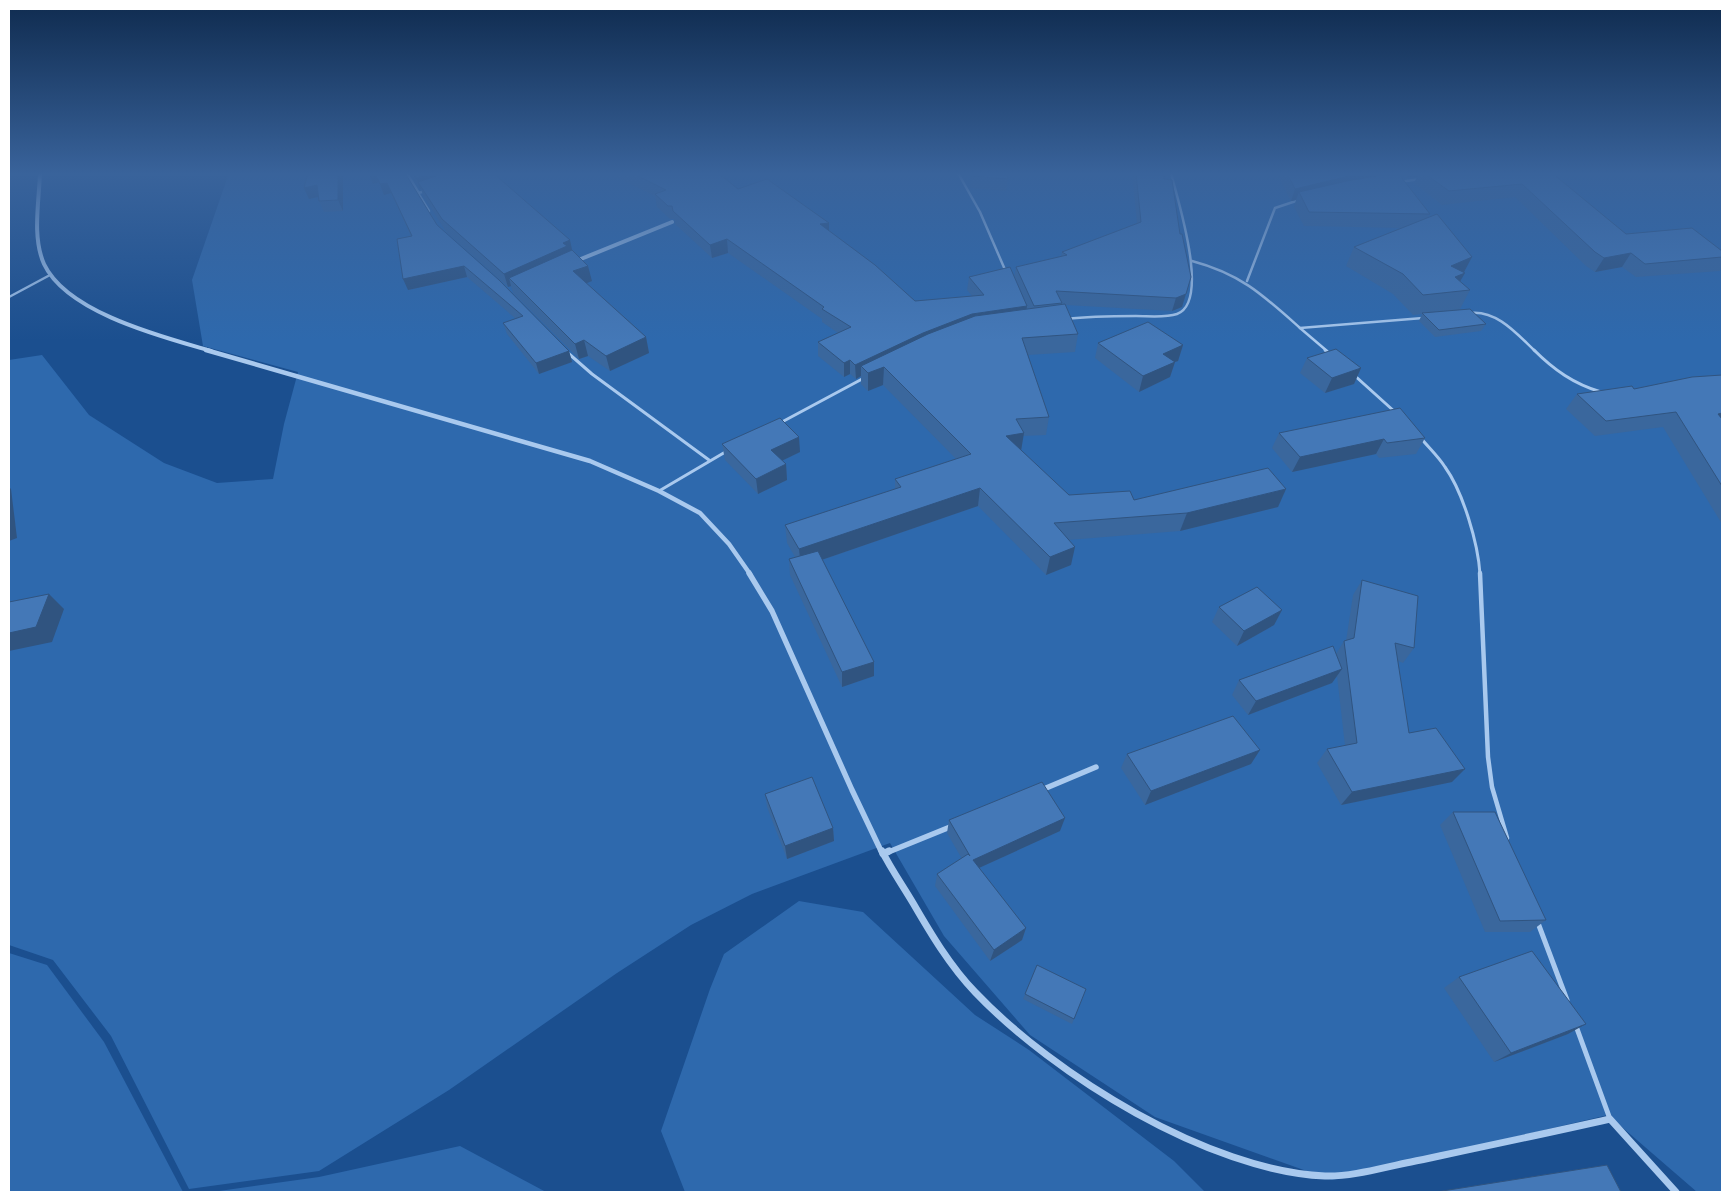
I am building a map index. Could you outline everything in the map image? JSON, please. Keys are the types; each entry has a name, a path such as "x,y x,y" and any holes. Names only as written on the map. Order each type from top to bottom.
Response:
{"street":[{"path":"38,229 38,238 44,266 62,290 97,310 140,329 198,348 590,461 700,513 730,544 772,612 883,854 934,938 953,964 974,991 1024,1039 1094,1087 1159,1127 1239,1159 1274,1170 1328,1176 1459,1152 1610,1119 1676,1192"},
{"path":"571,264 655,229"},
{"path":"1032,794 1096,767"},
{"path":"883,854 957,824"}],"lane":[{"path":"988,229 1010,280"},
{"path":"1066,319 1093,316 1167,316 1179,313 1188,306 1190,299 1192,261 1187,229"},
{"path":"1247,281 1267,229"},
{"path":"1192,261 1215,266 1247,281 1335,358"},
{"path":"9,297 50,275"},
{"path":"1462,314 1479,312 1493,316 1561,376 1609,394"},
{"path":"1300,328 1426,318"},
{"path":"562,346 592,374 709,460"},
{"path":"1349,371 1403,420"},
{"path":"775,425 869,376"},
{"path":"1417,434 1433,451 1454,481 1461,497 1479,557 1488,758 1492,787 1509,844"},
{"path":"659,492 709,460 736,446"},
{"path":"1535,914 1569,1007"},
{"path":"1573,1016 1610,1119"}],"shaded area":[{"path":"210,229 1722,229 1722,1192 1697,1192 1608,1115 1332,1180 1155,1117 1030,1035 944,936 890,843 752,894 691,925 617,973 449,1090 319,1171 189,1189 111,1036 53,960 9,945 9,360 42,355 89,415 164,463 217,483 273,479 284,424 298,372 203,346 192,280"},
{"path":"799,901 863,912 975,1015 1029,1050 1174,1161 1205,1192 685,1192 661,1131 710,989 724,954"},
{"path":"9,953 47,965 104,1042 183,1192 9,1192"},
{"path":"460,1146 546,1192 212,1192 319,1177"}],"building":[{"path":"409,229 442,229 499,280 569,351 536,363 503,323 523,316 464,266 403,279 397,239 412,236"},
{"path":"453,229 557,229 570,240 563,243 567,246 504,274"},
{"path":"693,229 827,229 875,265 915,301 984,295 969,277 1010,267 1027,306 972,314 923,333 855,365 850,360 844,363 818,342 851,327 822,309 824,307 727,239 710,245"},
{"path":"1122,229 1179,229 1191,277 1186,294 1176,298 1056,291 1062,303 1034,306 1016,267 1067,255 1062,252"},
{"path":"1399,229 1449,229 1472,257 1451,266 1465,273 1455,277 1470,290 1423,295 1403,274 1354,247"},
{"path":"1570,229 1620,229 1626,234 1693,229 1722,251 1722,257 1645,264 1631,253 1604,258"},
{"path":"572,250 588,266 573,271 646,337 606,356 584,340 575,344 509,278"},
{"path":"1065,304 1078,334 1022,338 1049,417 1016,419 1024,433 1006,436 1069,495 1130,491 1134,500 1268,468 1286,489 1187,513 1054,523 1075,547 1050,557 980,488 799,549 785,525 901,487 895,479 971,454 884,367 868,373 861,366 928,334 975,316"},
{"path":"1470,309 1486,324 1439,330 1422,313"},
{"path":"1148,322 1183,345 1163,354 1175,362 1143,376 1098,343"},
{"path":"1336,349 1361,368 1332,378 1307,358"},
{"path":"1722,375 1722,413 1718,414 1722,419 1722,486 1676,412 1606,421 1577,394 1632,386 1634,389 1692,377"},
{"path":"1400,408 1425,438 1387,443 1384,439 1300,457 1279,433"},
{"path":"780,418 799,437 771,450 786,464 756,479 722,444"},
{"path":"818,551 874,662 842,672 789,559"},
{"path":"1362,580 1418,596 1414,648 1395,643 1409,733 1436,728 1465,769 1352,792 1327,749 1357,743 1344,641 1354,638"},
{"path":"1257,587 1282,610 1244,631 1219,607"},
{"path":"49,594 36,627 9,633 9,602"},
{"path":"1333,646 1342,669 1256,701 1239,680"},
{"path":"1233,716 1260,750 1151,791 1127,754"},
{"path":"812,777 833,828 785,846 765,794"},
{"path":"1042,782 1065,818 973,860 1026,928 994,950 937,874 968,854 970,856 949,820"},
{"path":"1453,812 1495,812 1546,920 1500,921"},
{"path":"1532,951 1586,1024 1511,1053 1459,977"},
{"path":"1037,965 1086,989 1074,1019 1025,994"},
{"path":"1607,1165 1621,1192 1436,1192"}]}
